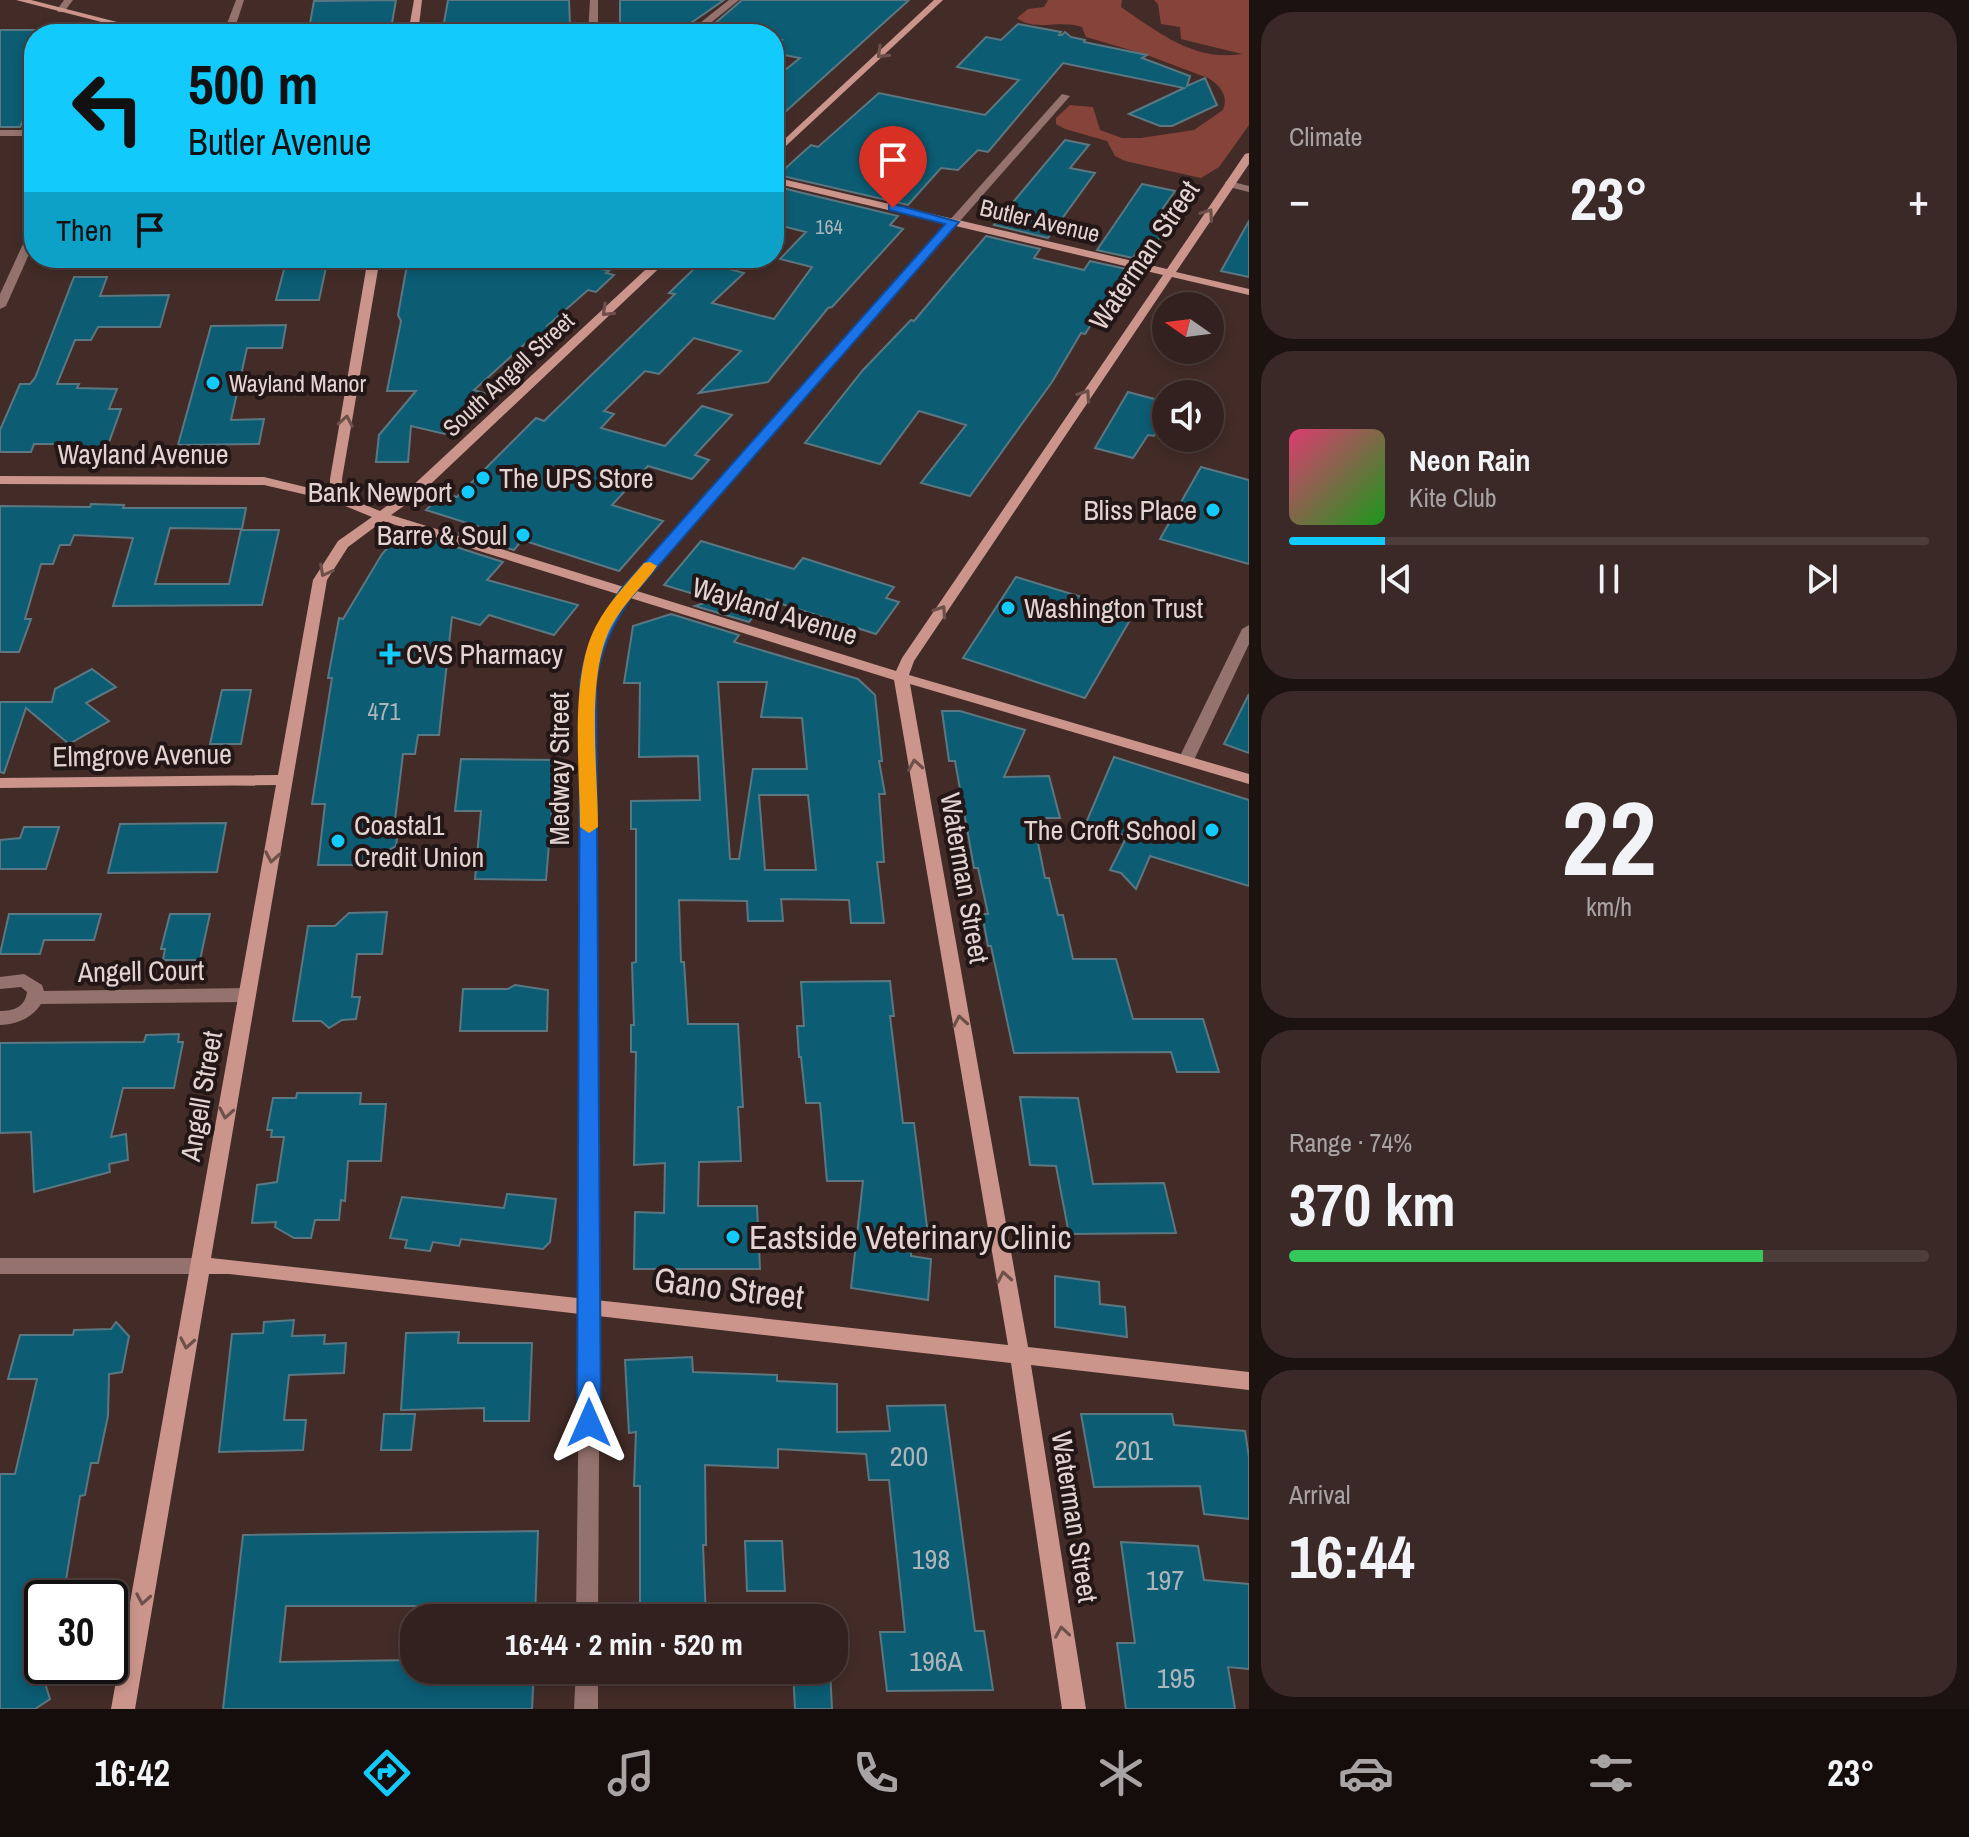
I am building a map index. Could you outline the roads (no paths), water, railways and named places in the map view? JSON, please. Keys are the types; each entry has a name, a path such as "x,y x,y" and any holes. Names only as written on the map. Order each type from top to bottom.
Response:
{"main road":[{"path":"20,0 105,24"},
{"path":"414,24 418,0"},
{"path":"784,145 939,0"},
{"name":"Waterman Street","path":"1074,1709 1018,1354 901,677 907,661 1249,156"},
{"name":"Butler Avenue","path":"784,182 1249,292"},
{"path":"337,498 336,479 372,268"},
{"name":"South Angell Street","path":"379,516 413,493 653,268"},
{"name":"Wayland Avenue","path":"0,480 248,480 337,498 379,516 901,677 1249,779"},
{"name":"Angell Street","path":"123,1709 320,580 343,544 379,516"},
{"name":"Elmgrove Avenue","path":"0,783 285,780"},
{"name":"Gano Street","path":"201,1266 229,1266 590,1304 1249,1381"}],"street":[{"path":"61,10 69,0"},
{"path":"232,24 240,0"},
{"path":"593,24 594,0"},
{"path":"704,24 735,0"},
{"name":"Medway Street","path":"587,1604 590,1304 588,683 592,656 603,627 626,592 1065,96"},
{"path":"0,133 24,133"},
{"path":"1229,184 1249,189"},
{"path":"0,306 24,253"},
{"path":"1186,760 1249,629"},
{"name":"Angell Court","path":"0,983 24,980 36,990 36,998 247,995"},
{"path":"0,1018 15,1017 25,1012 36,998"},
{"path":"0,1266 201,1266"},
{"path":"586,1709 587,1684"}],"place":[{"name":"Wayland Manor","path":"213,383"},
{"name":"The UPS Store","path":"483,478"},
{"name":"Bank Newport","path":"468,492"},
{"name":"Bliss Place","path":"1213,510"},
{"name":"Barre & Soul","path":"523,535"},
{"name":"Washington Trust","path":"1008,608"},
{"name":"CVS Pharmacy","path":"390,654"},
{"name":"The Croft School","path":"1212,830"},
{"name":"Coastal1 Credit Union","path":"338,841"},
{"name":"Eastside Veterinary Clinic","path":"733,1237"}]}
